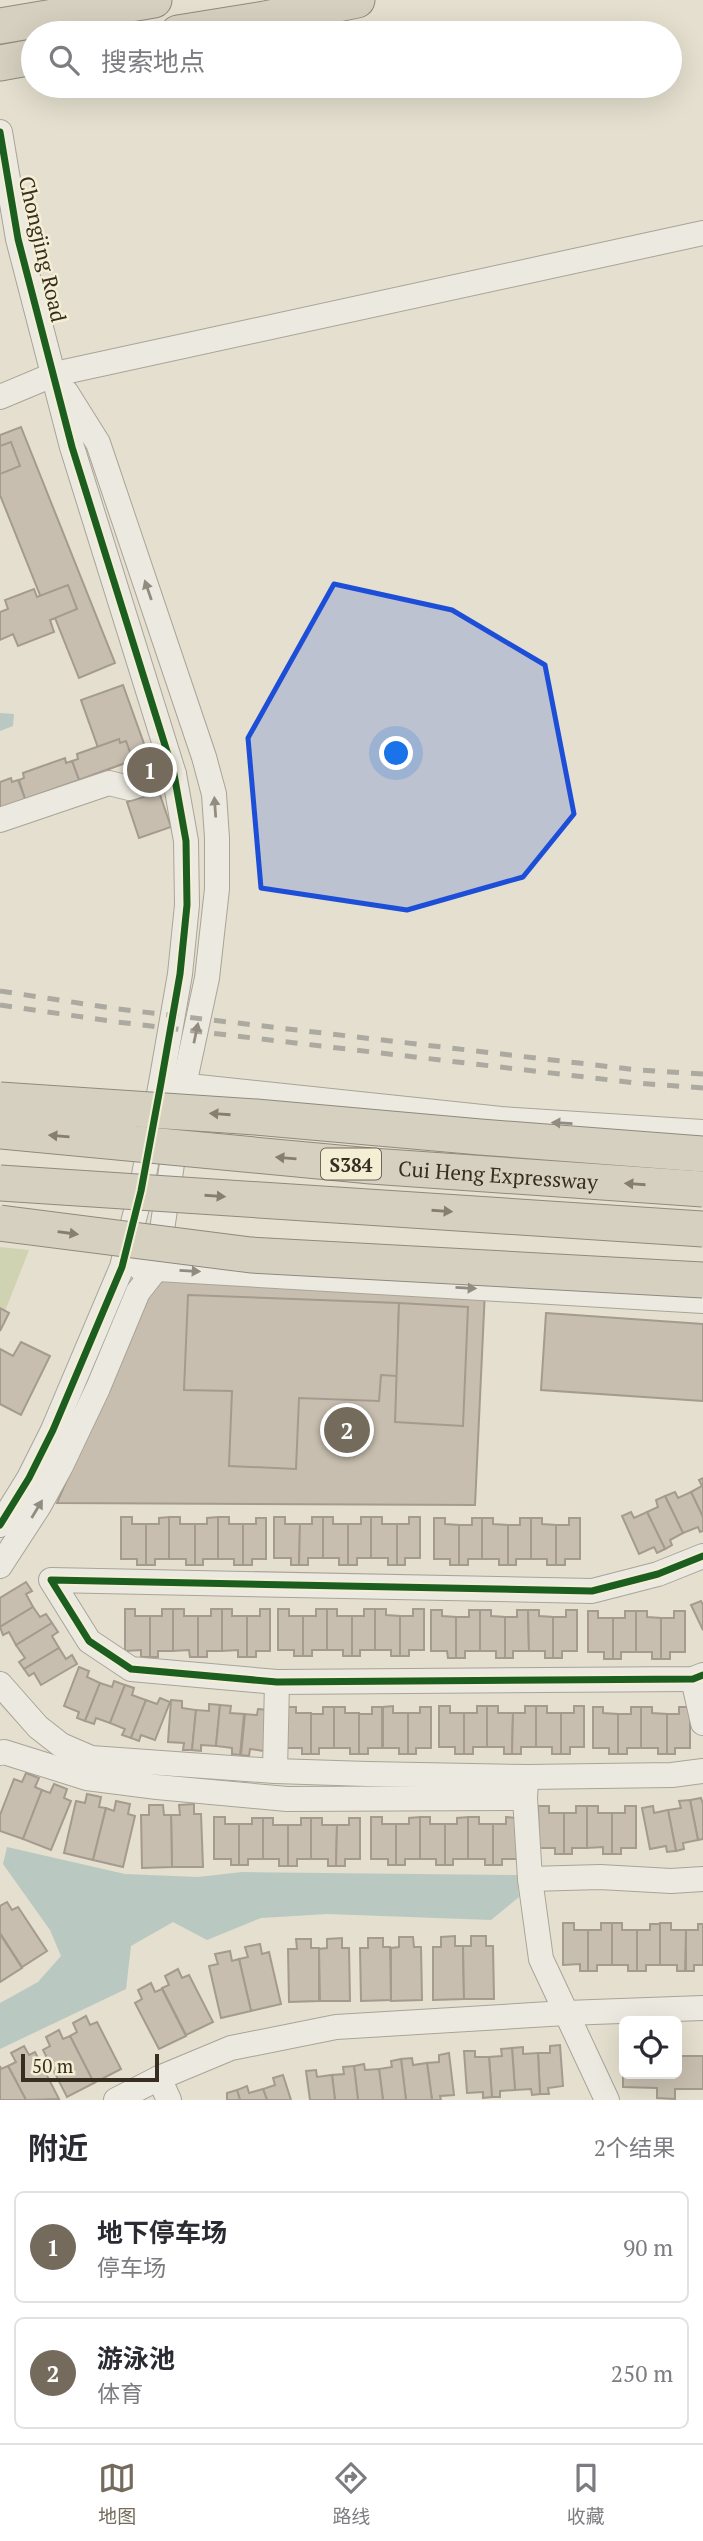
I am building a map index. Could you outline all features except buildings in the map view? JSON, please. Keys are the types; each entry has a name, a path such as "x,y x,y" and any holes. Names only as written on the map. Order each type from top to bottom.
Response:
{"highway":[{"path":"31,21 154,0"},
{"path":"253,21 357,0"},
{"path":"0,26 21,23"},
{"path":"0,1100 257,1117 703,1154"},
{"name":"Cui Heng Expressway","path":"0,1131 371,1166 703,1189"},
{"name":"Cui Heng Expressway","path":"0,1183 703,1229"},
{"path":"0,1223 250,1255 703,1280"}],"street":[{"name":"Chongjing Road","path":"0,132 18,239 55,374"},
{"path":"0,397 55,374 703,233"},
{"path":"0,1566 61,1466 98,1388 138,1292 156,1269 187,905 186,841 174,774 72,447 55,374"},
{"path":"0,1525 29,1478 53,1430 122,1266 172,1084 207,978 217,889 214,794 204,757 99,443 55,374"},
{"path":"0,820 109,783 129,788 174,774"},
{"path":"172,1084 501,1119 703,1132"},
{"path":"122,1266 703,1301"},
{"path":"703,1556 659,1574 592,1591 51,1580 89,1641 131,1669 277,1682 698,1677 703,1723"},
{"path":"275,1771 277,1682"},
{"path":"0,1684 38,1727 61,1745 91,1758 526,1787"},
{"path":"0,1754 4,1752 87,1778 287,1799 526,1787 703,1771"},
{"path":"526,1787 530,1879 541,1959 607,2100"},
{"path":"530,1879 703,1879"},
{"path":"116,2100 164,2089 231,2048 336,2027 703,2008"}],"highlighted area":[{"path":"334,584 452,610 545,665 574,814 523,877 407,910 261,888 248,738"}],"green space":[{"path":"0,1247 29,1250 0,1324"}],"shaded area":[{"path":"0,713 14,714 13,726 0,731"},
{"path":"7,1847 125,1874 198,1877 242,1872 517,1875 519,1897 491,1920 327,1914 261,1918 207,1940 173,1922 131,1946 126,1989 0,2049 0,2003 38,1982 61,1956 50,1930 3,1864"}],"railway":[{"path":"0,991 118,1009 638,1070 703,1074"},
{"path":"0,1005 117,1022 636,1083 703,1088"}],"cycle path":[{"path":"0,132 18,239 72,447 174,774 186,841 187,905 180,974 161,1083 141,1191 122,1267 53,1430 29,1478 0,1525"},
{"path":"703,1556 658,1574 592,1591 51,1580 89,1641 131,1669 277,1682 693,1679 703,1675"}],"place":[{"name":"地下停车场","path":"150,770"},
{"name":"游泳池","path":"347,1430"}]}
